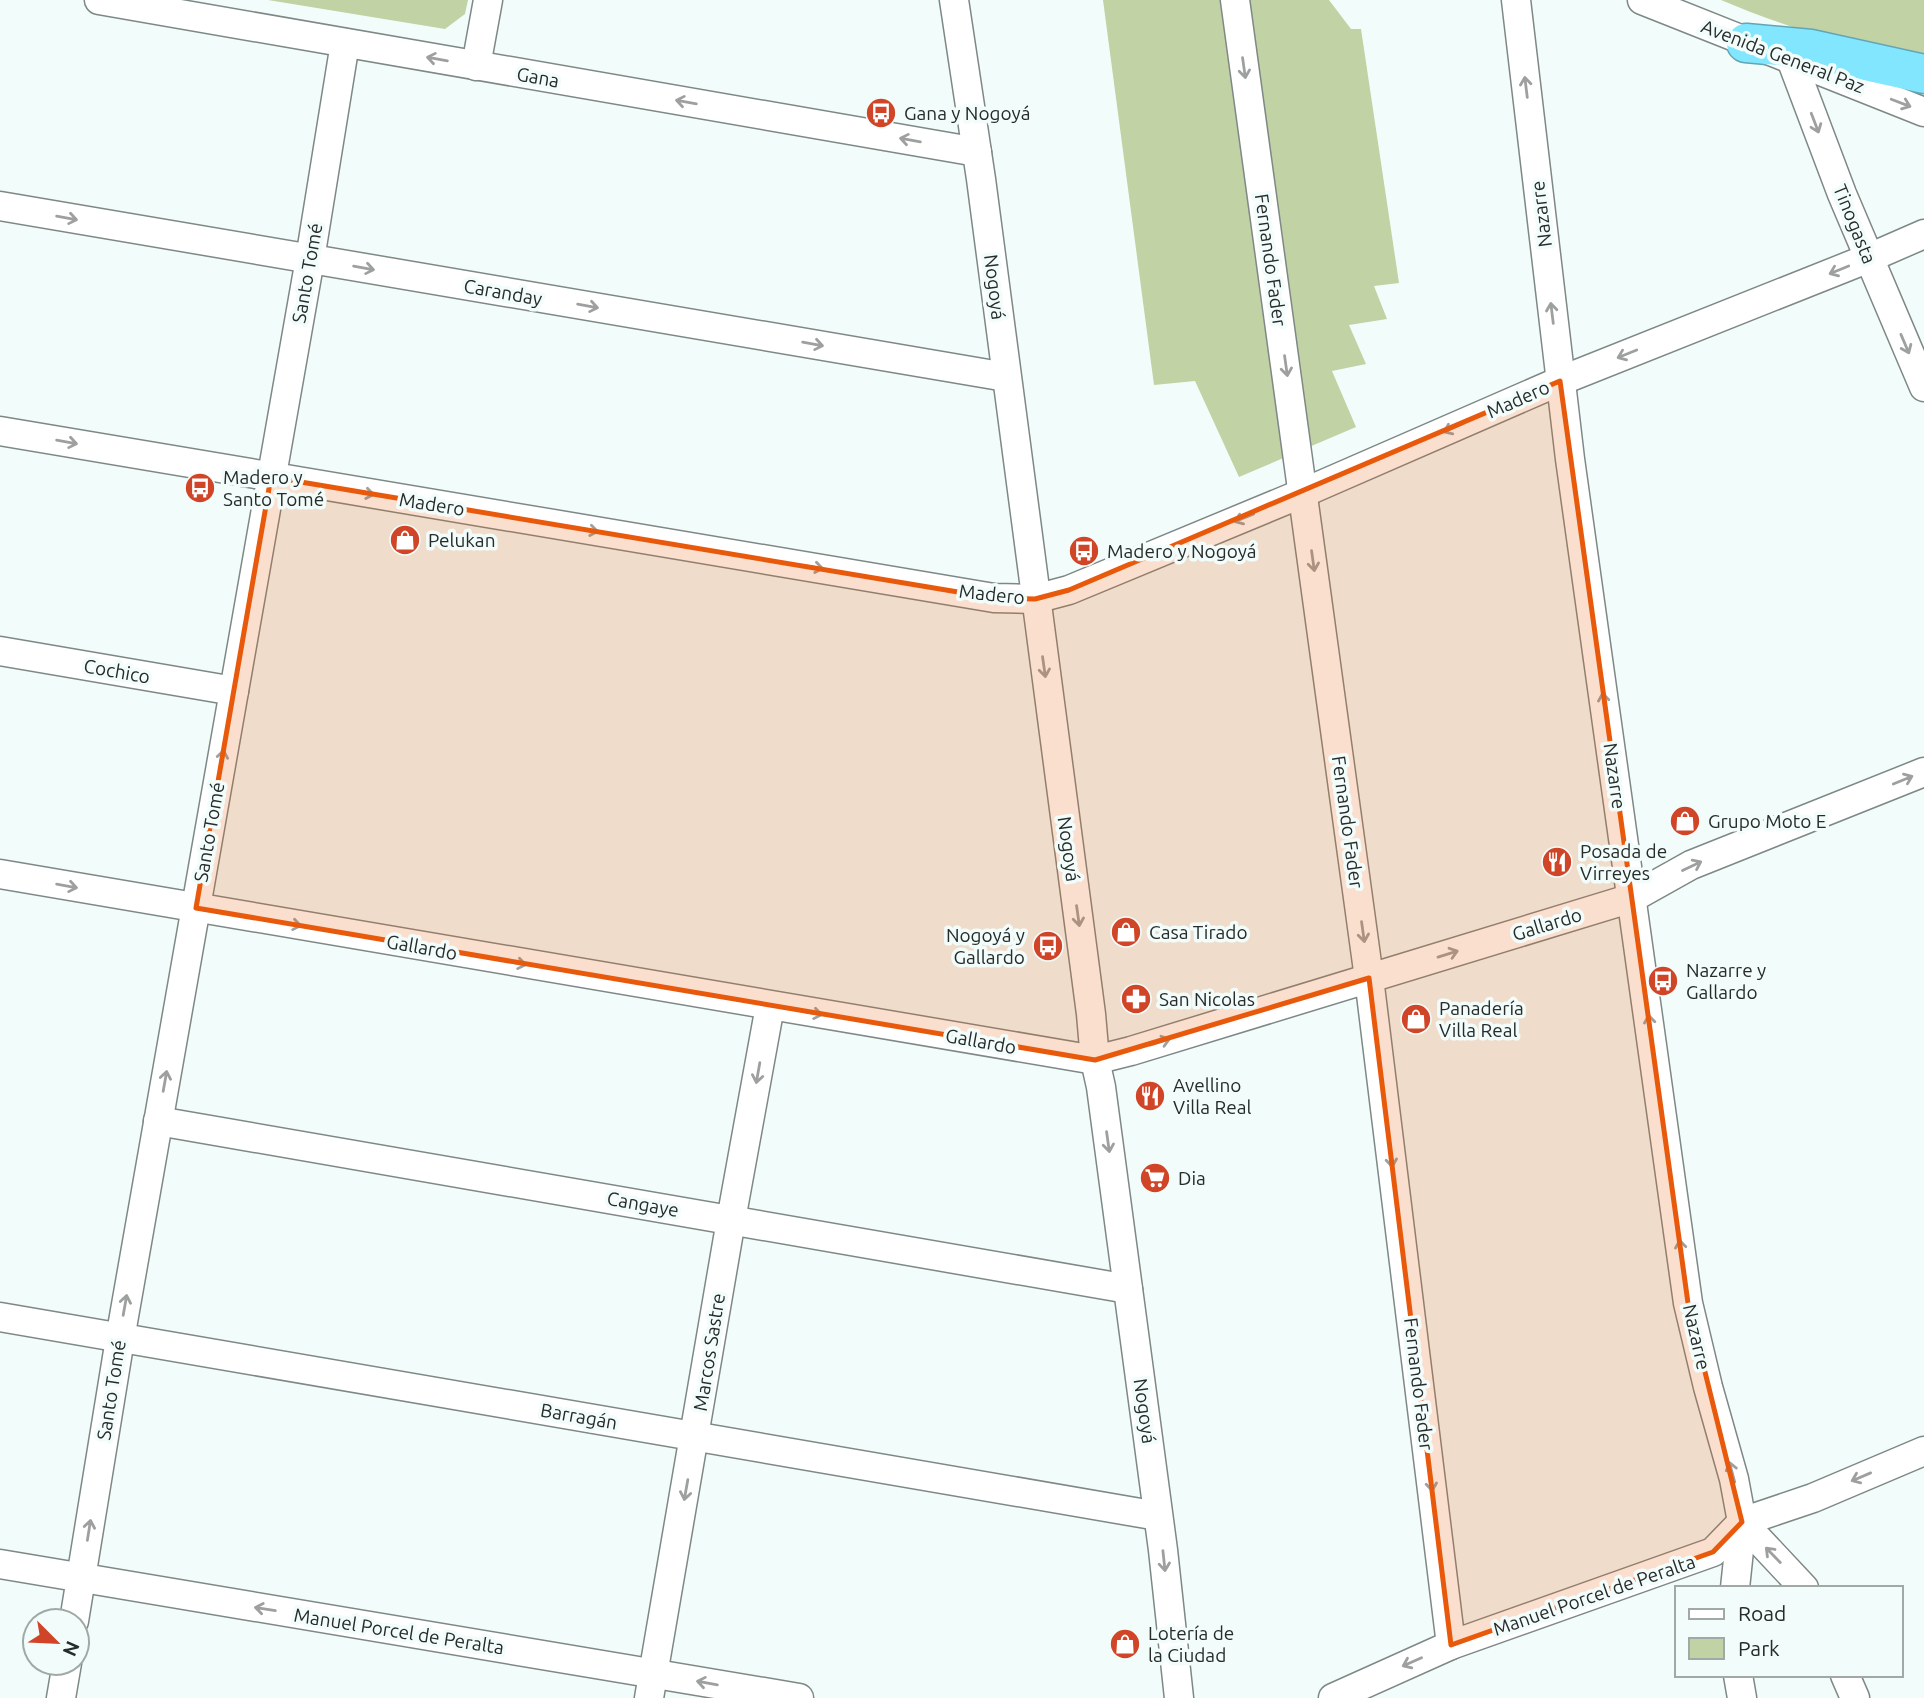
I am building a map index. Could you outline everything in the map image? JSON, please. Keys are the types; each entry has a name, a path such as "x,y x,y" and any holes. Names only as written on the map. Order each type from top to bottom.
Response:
{"highway":[{"path":"1746,43 1811,49 1924,74"}],"street":[{"name":"Gana","path":"99,0 211,10 345,43 977,152"},
{"path":"476,66 488,0"},
{"name":"Nogoyá","path":"954,0 977,152 1180,1698"},
{"name":"Fernando Fader","path":"1235,0 1369,978 1451,1645"},
{"name":"Nazarre","path":"1516,0 1560,381 1688,1303 1734,1479 1742,1522 1734,1586"},
{"name":"Avenida General Paz","path":"1642,0 1924,112"},
{"path":"1692,0 1709,27"},
{"name":"Santo Tomé","path":"76,1607 120,1339 310,259 345,43"},
{"name":"Tinogasta","path":"1791,60 1842,194 1924,387"},
{"name":"Caranday","path":"0,206 1006,377"},
{"name":"Madero","path":"0,431 994,598 1035,599 1069,590 1303,493 1560,381 1924,234"},
{"name":"Cochico","path":"0,651 234,691"},
{"name":"Gallardo","path":"0,874 1095,1060 1632,898 1691,865 1924,772"},
{"name":"Marcos Sastre","path":"651,1686 770,1006"},
{"name":"Cangaye","path":"158,1121 1128,1289"},
{"name":"Barragán","path":"0,1317 1158,1516"},
{"name":"Manuel Porcel de Peralta","path":"1333,1698 1451,1645 1713,1552 1742,1522 1814,1498 1924,1451"},
{"path":"1742,1522 1802,1586"},
{"name":"Manuel Porcel de Peralta","path":"0,1564 651,1686 799,1698"},
{"path":"61,1698 65,1677"},
{"path":"1738,1677 1742,1698"},
{"path":"1846,1677 1855,1698"}],"highlighted area":[{"path":"1560,381 1688,1303 1742,1522 1713,1552 1451,1645 1369,978 1095,1060 196,908 271,477 994,598 1035,599 1069,590"}],"green space":[{"path":"268,0 468,0 465,14 445,29"},
{"path":"1103,0 1329,0 1351,29 1361,29 1399,283 1374,286 1387,319 1349,325 1366,364 1332,371 1356,427 1239,477 1195,381 1154,385"},
{"path":"1721,0 1924,0 1924,64 1821,36"}],"place":[{"name":"Gana y Nogoyá","path":"881,113"},
{"name":"Madero y Santo Tomé","path":"200,488"},
{"name":"Pelukan","path":"405,540"},
{"name":"Madero y Nogoyá","path":"1084,551"},
{"name":"Grupo Moto E","path":"1685,821"},
{"name":"Posada de Virreyes","path":"1557,862"},
{"name":"Casa Tirado","path":"1126,932"},
{"name":"Nogoyá y Gallardo","path":"1048,946"},
{"name":"Nazarre y Gallardo","path":"1663,981"},
{"name":"San Nicolas","path":"1136,999"},
{"name":"Panadería Villa Real","path":"1416,1019"},
{"name":"Avellino Villa Real","path":"1150,1096"},
{"name":"Dia","path":"1155,1178"},
{"name":"Lotería de la Ciudad","path":"1125,1644"}]}
